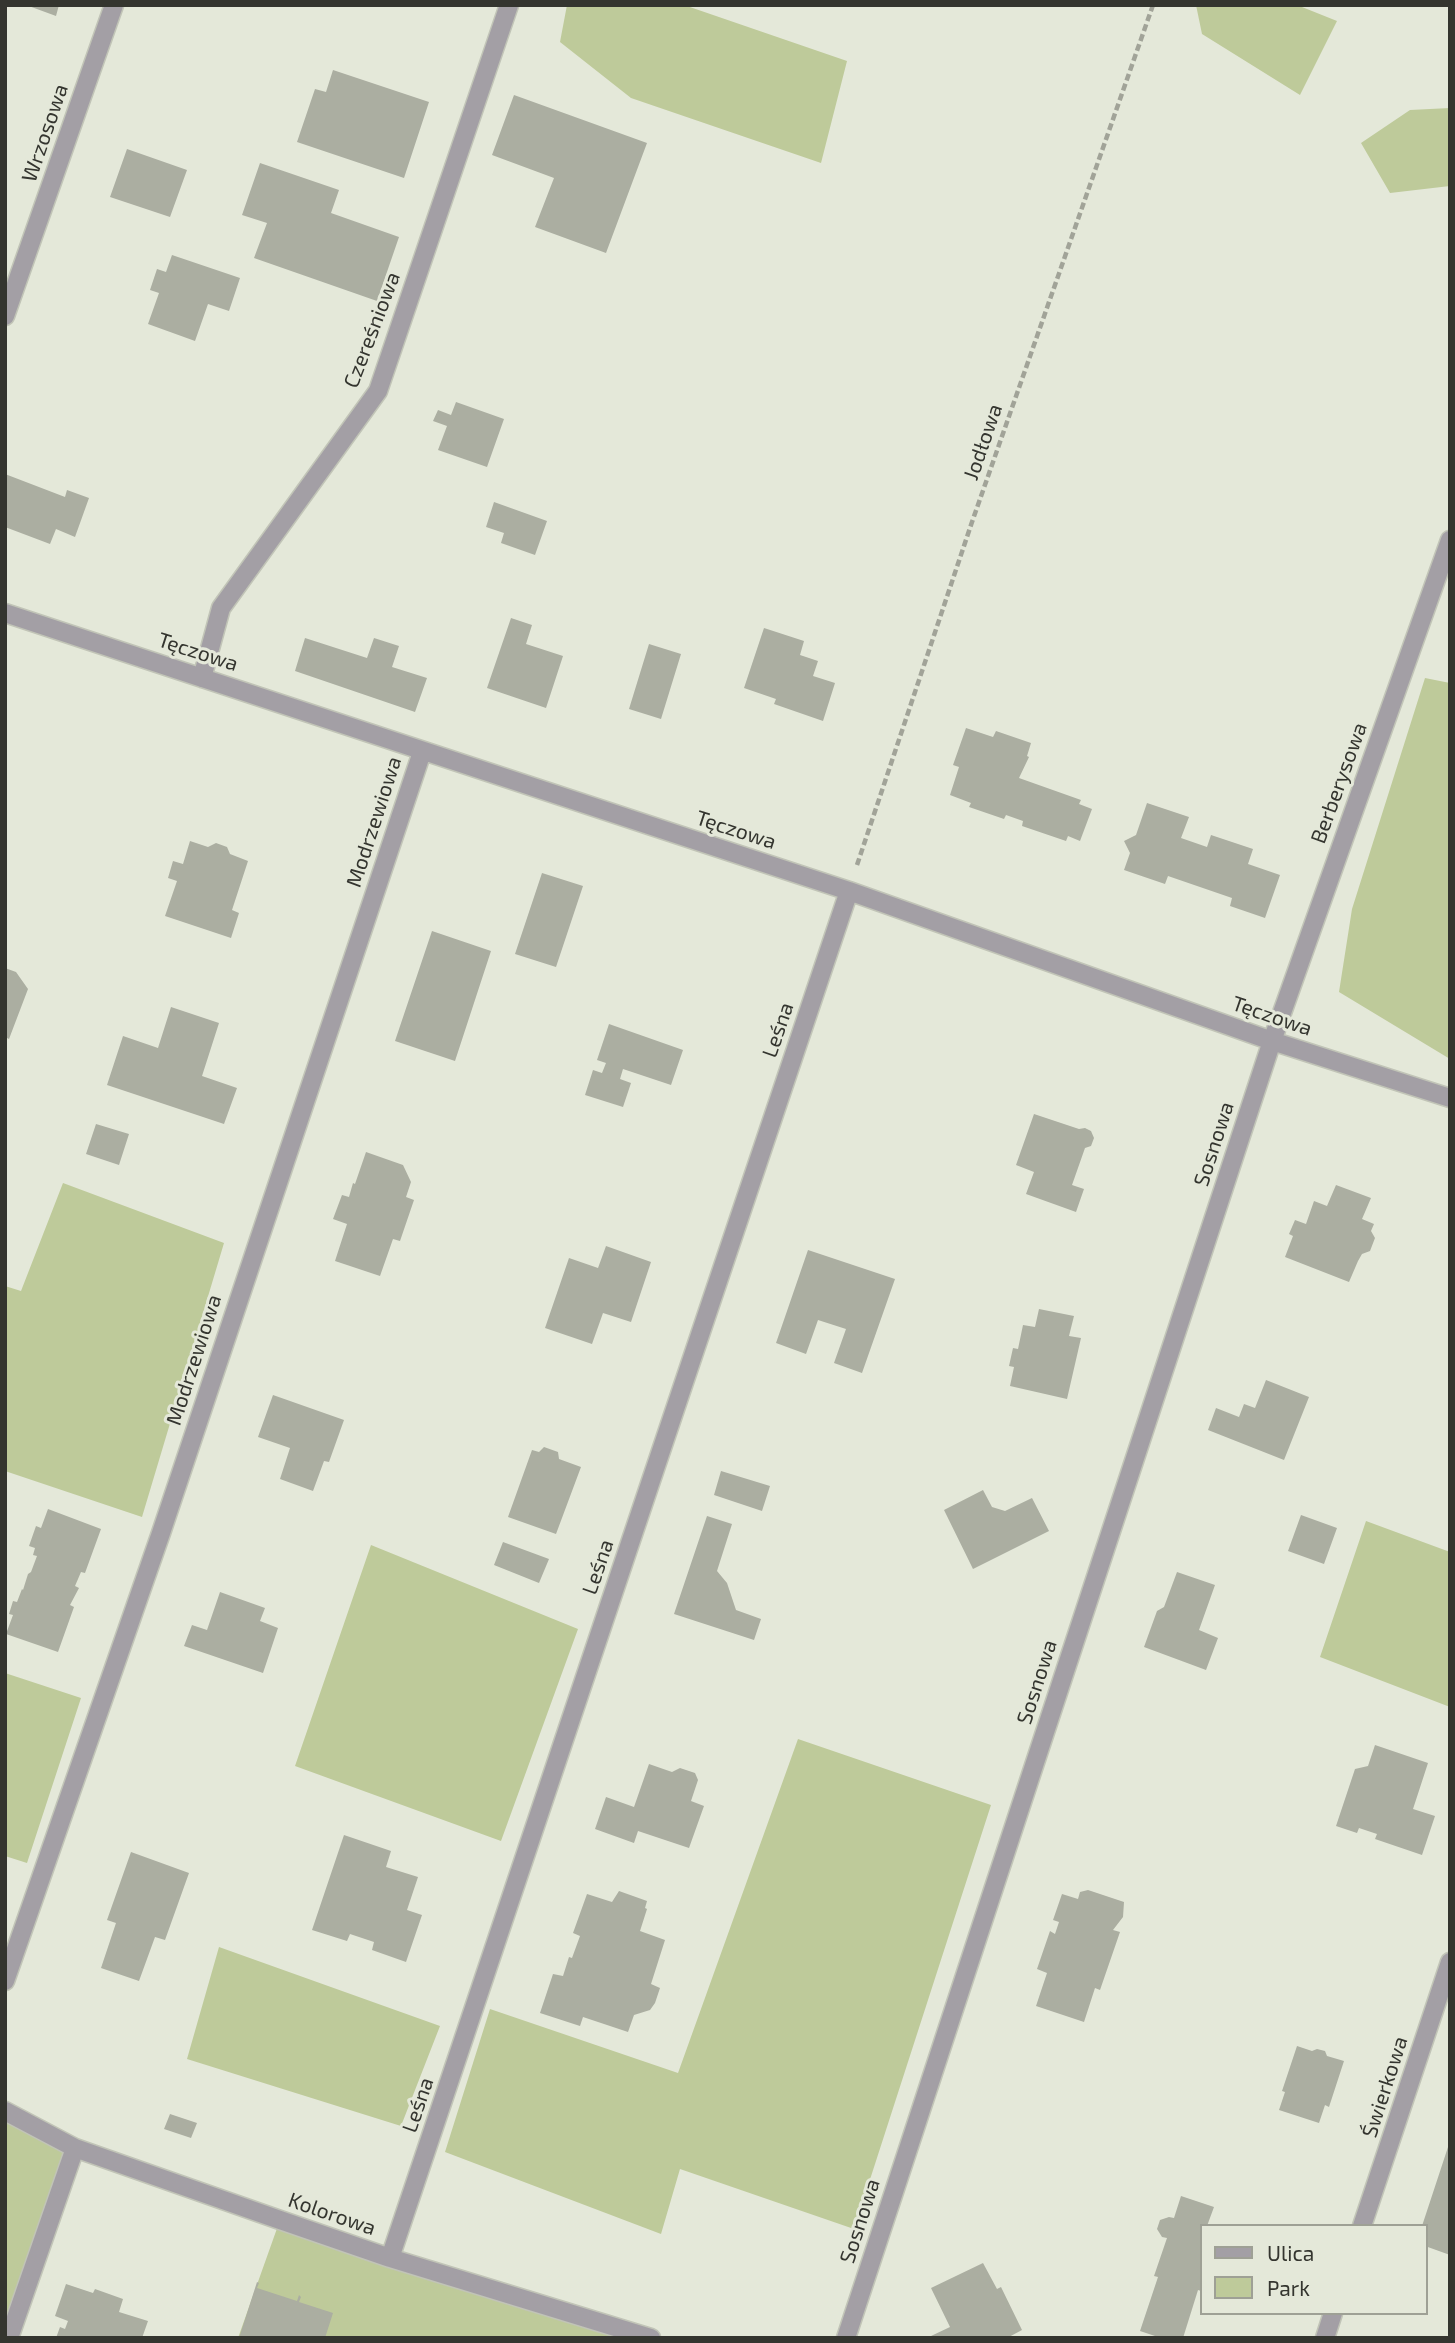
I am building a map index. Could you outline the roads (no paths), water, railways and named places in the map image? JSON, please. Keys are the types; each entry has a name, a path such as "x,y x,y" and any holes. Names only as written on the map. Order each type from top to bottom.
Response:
{"street":[{"name":"Wrzosowa","path":"5,316 114,5"},
{"name":"Czereśniowa","path":"202,678 221,608 378,391 509,5"},
{"name":"Berberysowa","path":"1272,1041 1450,540"},
{"name":"Tęczowa","path":"5,613 849,891 1272,1041 1450,1098"},
{"name":"Modrzewiowa","path":"5,1981 161,1533 422,752"},
{"name":"Leśna","path":"390,2258 849,891"},
{"name":"Sosnowa","path":"846,2338 1272,1041"},
{"name":"Świerkowa","path":"1363,2224 1450,1962"},
{"name":"Kolorowa","path":"5,2111 75,2148 390,2258 651,2338"},
{"path":"9,2338 75,2148"},
{"path":"1325,2338 1333,2315"}]}
